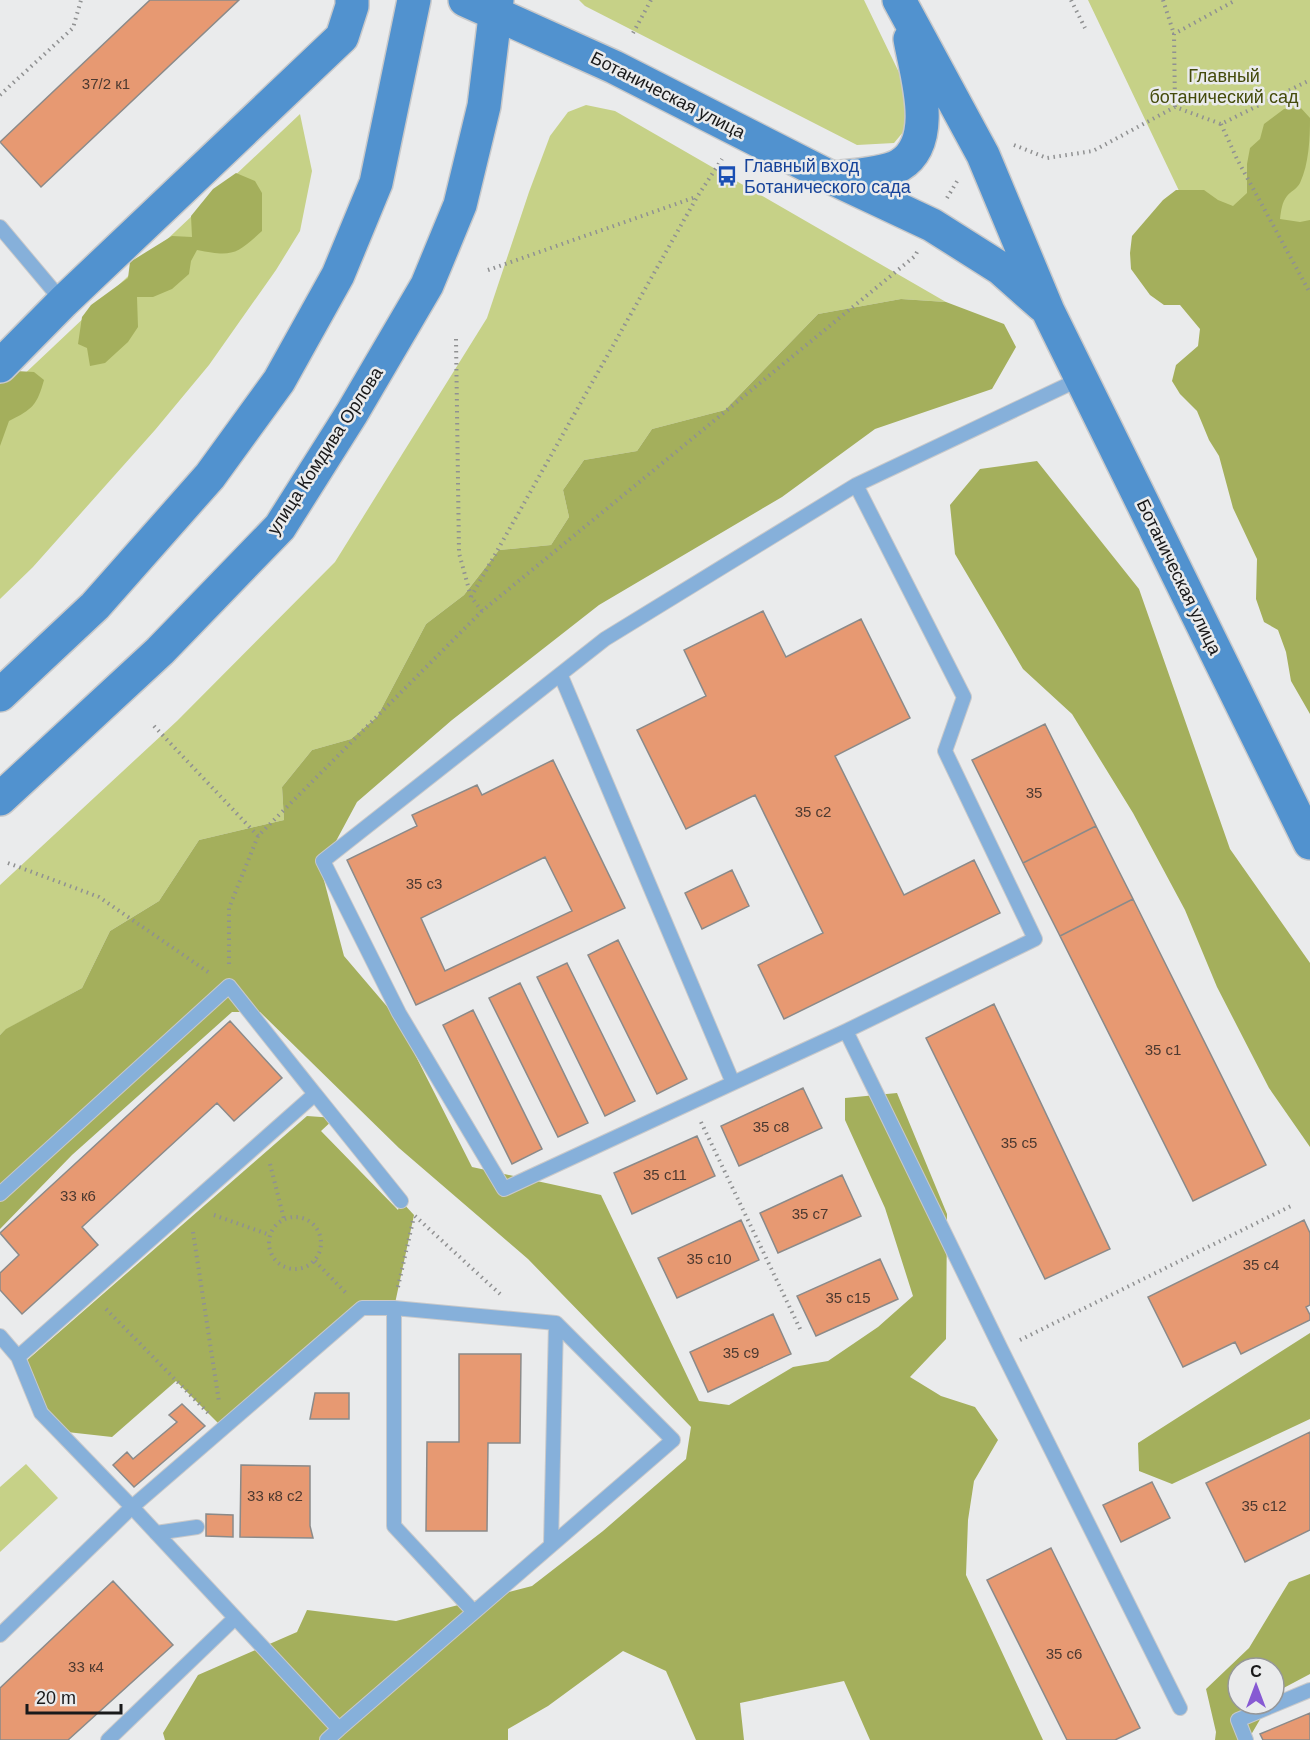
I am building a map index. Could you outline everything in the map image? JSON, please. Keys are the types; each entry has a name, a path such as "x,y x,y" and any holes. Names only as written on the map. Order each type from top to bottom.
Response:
{"main road":[{"path":"0,366 63,302 342,37 352,0"},
{"path":"0,695 95,606 126,572 210,476 279,381 338,275 376,183 414,0"},
{"name":"Ботаническая улица","path":"465,0 497,6 832,178 941,231 1000,268 1048,311"},
{"path":"832,178 875,172 900,165 917,147 923,121 902,5"},
{"name":"Ботаническая улица","path":"902,5 983,155 1048,311 1310,843"},
{"name":"улица Комдива Орлова","path":"0,799 160,651 280,527 352,413 427,285 460,205 484,106 497,6"}],"lane":[{"path":"0,227 63,302"},
{"path":"856,485 964,697 945,751 1035,939 846,1031 504,1189 399,1013 323,861 561,676 605,639 856,485 1082,378"},
{"path":"561,676 733,1083"},
{"path":"0,1194 229,986 401,1201"},
{"path":"846,1031 1180,1708"},
{"path":"18,1357 315,1094"},
{"path":"0,1635 132,1508 362,1308 394,1308 556,1323 673,1440 327,1740"},
{"path":"394,1308 394,1526 474,1612"},
{"path":"551,1545 556,1323"},
{"path":"0,1336 18,1357 41,1413 339,1729"},
{"path":"156,1533 197,1527"},
{"path":"108,1740 235,1618"},
{"path":"1246,1740 1238,1720 1310,1690"}],"path":[{"path":"0,95 73,28 81,0"},
{"path":"633,33 651,0"},
{"path":"1071,0 1085,28"},
{"path":"1163,0 1174,34 1175,107"},
{"path":"1174,34 1236,0"},
{"path":"1221,124 1310,80"},
{"path":"1005,142 1047,158 1094,151 1175,107 1221,124 1237,159 1310,293"},
{"path":"471,597 697,197 723,159"},
{"path":"946,200 962,173"},
{"path":"488,270 697,197"},
{"path":"229,986 229,908 258,836 482,611 915,256"},
{"path":"456,339 459,553 471,597 482,611"},
{"path":"154,726 258,836"},
{"path":"8,862 99,897 229,986"},
{"path":"692,1102 802,1333"},
{"path":"264,1139 284,1219"},
{"path":"401,1201 530,1321"},
{"path":"1001,1349 1293,1205"},
{"path":"223,1428 189,1206 270,1235"},
{"path":"394,1308 414,1215"},
{"path":"296,1216 308,1219 317,1227 321,1239 321,1251 315,1261 304,1268 292,1270 281,1266 273,1258 268,1246 270,1235 275,1225 284,1219 296,1216"},
{"path":"315,1261 362,1308"},
{"path":"91,1293 223,1428"}],"green space":[{"path":"579,0 864,0 907,89 909,125 894,143 857,145 585,6"},
{"name":"Главный ботанический сад","path":"1088,0 1310,0 1310,595 1239,347 1192,218"},
{"path":"586,105 615,111 946,302 901,299 818,314 725,410 652,429 637,451 584,460 563,490 569,517 551,545 499,550 464,595 426,624 377,717 351,739 312,750 282,787 284,820 199,840 159,901 110,931 82,988 0,1035 0,885 177,721 335,562 487,318 550,136 568,112"},
{"path":"1300,107 1310,118 1307,159 1300,183 1284,201 1280,219 1300,222 1310,220 1310,714 1291,681 1286,652 1278,630 1264,622 1256,599 1257,559 1233,508 1219,456 1209,440 1197,411 1180,394 1172,381 1176,365 1198,346 1200,329 1180,305 1164,305 1150,295 1131,269 1130,253 1132,236 1163,200 1176,190 1204,190 1218,200 1233,206 1247,193 1247,164 1250,148 1260,139 1264,124 1284,109"},
{"path":"300,114 312,171 300,231 276,270 209,365 155,430 33,567 0,599 0,397"},
{"path":"236,173 255,181 262,193 262,231 246,245 233,252 218,253 197,250 191,261 189,274 172,289 153,297 137,297 138,327 128,342 105,363 90,366 87,348 78,344 82,317 91,305 128,278 130,262 172,236 192,237 191,216 213,189"},
{"path":"901,299 946,302 1004,324 1016,347 992,389 875,429 782,497 599,605 452,720 357,802 321,869 344,956 396,1017 472,1167 601,1195 699,1401 729,1405 793,1367 828,1361 878,1327 913,1296 885,1208 845,1120 845,1098 897,1093 947,1214 946,1339 910,1377 941,1396 975,1407 998,1440 974,1481 968,1520 966,1575 1043,1740 870,1740 844,1681 740,1703 744,1740 696,1740 666,1671 623,1651 548,1706 508,1729 508,1740 165,1740 163,1733 198,1675 297,1632 307,1610 396,1621 532,1586 603,1531 686,1459 691,1427 528,1259 399,1148 260,1012 232,1012 72,1155 0,1229 0,1035 6,1029 82,988 110,931 159,901 199,840 284,820 282,787 312,750 351,739 377,717 426,624 464,595 499,550 551,545 569,517 563,490 584,460 637,451 652,429 725,410 818,314"},
{"path":"16,371 34,372 44,380 33,405 9,421 0,446 0,382"},
{"path":"1037,461 1139,589 1230,849 1310,963 1310,1147 1269,1088 1217,987 1185,910 1133,813 1072,714 1023,669 955,554 950,505 980,469"},
{"path":"307,1116 335,1118 321,1131 398,1210 401,1201 414,1215 394,1308 362,1308 223,1428 176,1381 112,1437 58,1431 25,1362"},
{"path":"1310,1333 1310,1419 1172,1484 1139,1471 1138,1443"},
{"path":"26,1464 58,1498 0,1552 0,1487"},
{"path":"1310,1574 1310,1674 1286,1687 1286,1656 1241,1656 1249,1648 1289,1582"},
{"path":"1226,1670 1226,1716 1262,1716 1248,1740 1215,1740 1216,1732 1206,1689"}],"building":[{"path":"150,0 239,0 41,187 0,142"},
{"path":"763,611 786,657 861,619 910,718 835,756 904,895 974,860 1000,913 784,1019 758,965 823,933 755,795 686,829 637,730 706,696 684,650"},
{"path":"1045,724 1096,826 1023,863 972,760"},
{"path":"553,760 625,908 416,1005 347,860 417,826 412,815 477,785 482,795","holes":["545,857 572,911 445,971 421,918"]},
{"path":"1096,826 1133,899 1060,936 1023,863"},
{"path":"732,870 749,906 702,929 685,893"},
{"path":"1133,899 1266,1165 1193,1201 1060,936"},
{"path":"618,940 687,1079 657,1094 588,955"},
{"path":"567,963 635,1101 605,1116 537,977"},
{"path":"520,983 588,1123 558,1137 489,998"},
{"path":"994,1004 1110,1249 1045,1279 926,1038"},
{"path":"473,1010 542,1149 512,1164 443,1025"},
{"path":"230,1021 282,1078 234,1121 217,1103 82,1227 98,1245 22,1314 0,1290 0,1273 19,1255 0,1233"},
{"path":"803,1088 822,1128 739,1166 721,1126"},
{"path":"697,1136 715,1176 632,1214 614,1173"},
{"path":"842,1175 861,1216 778,1253 760,1213"},
{"path":"741,1220 759,1260 677,1298 658,1258"},
{"path":"1304,1220 1310,1233 1310,1305 1306,1307 1310,1320 1241,1354 1235,1342 1183,1367 1148,1297"},
{"path":"880,1259 898,1299 816,1336 797,1296"},
{"path":"773,1314 791,1354 708,1392 690,1352"},
{"path":"459,1354 521,1354 520,1443 488,1443 487,1531 426,1531 427,1442 459,1442"},
{"path":"315,1393 349,1393 349,1419 310,1419"},
{"path":"182,1404 205,1426 134,1487 113,1465 127,1452 133,1459 177,1422 169,1415"},
{"path":"1310,1432 1310,1530 1245,1562 1206,1483"},
{"path":"241,1465 310,1466 310,1526 313,1538 240,1537"},
{"path":"1152,1482 1170,1518 1121,1542 1103,1505"},
{"path":"206,1514 233,1515 233,1537 206,1536"},
{"path":"1051,1548 1140,1728 1115,1740 1067,1740 987,1580"},
{"path":"113,1581 173,1645 68,1740 0,1740 0,1688"},
{"path":"1310,1713 1310,1740 1263,1740 1260,1734"}],"place":[{"name":"Главный вход Ботанического сада","path":"727,176"}]}
